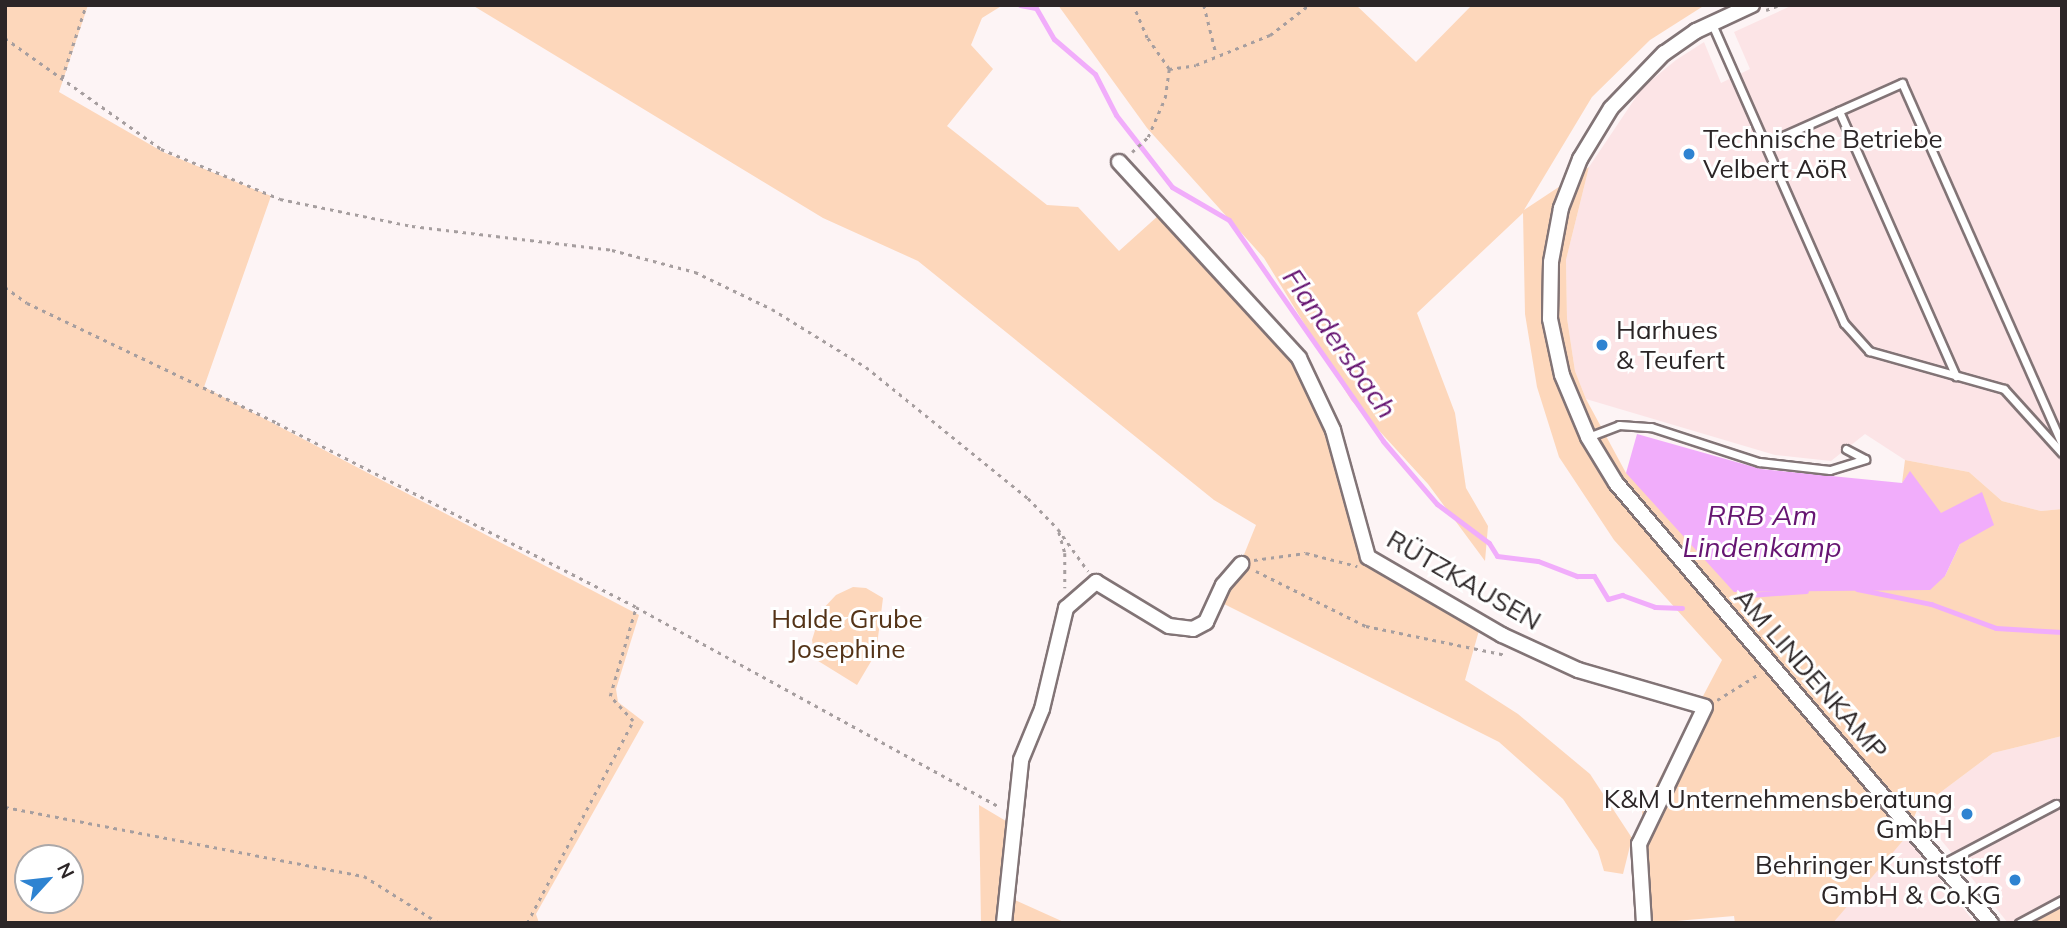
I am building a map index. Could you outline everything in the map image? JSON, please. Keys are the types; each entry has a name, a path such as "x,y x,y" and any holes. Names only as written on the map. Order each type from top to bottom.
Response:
{"street":[{"name":"AM LINDENKAMP","path":"1752,5 1712,23 1664,54 1611,108 1580,159 1561,208 1550,262 1550,319 1562,375 1588,437 1616,483 1990,922"},
{"name":"RÜTZKAUSEN","path":"1119,162 1299,358 1319,393 1333,430 1368,556 1502,635 1565,664 1607,681 1705,707"},
{"path":"1004,923 1012,815 1021,760 1042,709 1066,608 1096,582 1169,626 1193,629 1206,622 1223,585 1241,564"},
{"path":"1644,923 1639,844 1705,707"}],"lane":[{"path":"1712,23 1844,323 1869,351 2004,389 2062,453"},
{"path":"1765,144 1902,83 2062,444"},
{"path":"1839,111 1956,376"},
{"path":"1588,437 1619,425 1651,427 1759,462 1830,470 1865,458 1846,449"},
{"path":"1942,864 2056,804"},
{"path":"2019,923 2062,900"}],"path":[{"path":"62,78 86,5"},
{"path":"1133,5 1147,38 1170,69 1165,98 1148,137 1133,151"},
{"path":"1204,5 1217,54"},
{"path":"1170,69 1196,65 1217,54 1270,35 1309,5"},
{"path":"5,38 160,149 280,199 412,226 612,250 695,272 772,309 866,367 1028,498 1058,529 1096,582"},
{"path":"5,287 27,303 277,423 636,607 1012,815"},
{"path":"1058,529 1065,553 1066,608"},
{"path":"1241,564 1306,554 1346,567 1361,566 1368,556"},
{"path":"1241,564 1366,626 1512,656"},
{"path":"527,923 633,721 610,696 636,607"},
{"path":"1705,707 1772,665"},
{"path":"5,807 364,876 439,923"}],"shaded area":[{"path":"1793,5 2062,5 2062,509 2041,511 2002,501 1969,472 1905,460 1865,434 1831,461 1775,455 1586,399 1575,371 1567,318 1566,260 1589,167 1642,88 1676,60 1704,42 1721,83 1750,69 1734,32"},
{"path":"2062,736 2062,904 2023,923 2008,923 1917,810 1993,753"},
{"path":"1906,837 1975,923 1833,923 1886,856"}],"green space":[{"path":"5,5 88,5 59,92 163,152 271,196 204,387 639,615 616,689 618,702 644,722 536,914 539,923 5,923"},
{"path":"472,5 1003,5 982,18 971,45 993,69 947,126 1047,205 1078,207 1119,251 1159,215 1302,371 1321,414 1363,553 1480,627 1465,680 1518,714 1590,774 1632,838 1623,874 1604,871 1598,851 1563,799 1499,742 1224,604 1256,525 1214,500 918,261 823,218"},
{"path":"1058,5 1356,5 1416,62 1472,5 1705,5 1650,40 1592,97 1524,210 1589,167 1566,260 1567,318 1575,371 1586,399 1626,473 1945,576 1960,544 1910,472 1902,483 1905,460 1969,472 2002,501 2041,511 2062,509 2062,736 1993,753 1917,810 1906,837 1833,923 1735,923 1734,916 1653,923 1644,876 1642,812 1722,660 1614,540 1559,457 1537,387 1525,314 1523,213 1417,313 1455,413 1466,488 1488,526 1485,561 1428,484 1351,400 1264,258 1147,128"},
{"name":"Halde Grube Josephine","path":"853,587 866,588 883,598 876,653 857,685 815,659 812,640 821,611 836,595"},
{"path":"979,805 1011,824 1008,897 1066,923 981,923"},
{"path":"2062,904 2062,923 2023,923"}],"water":[{"name":"RRB Am Lindenkamp","path":"1637,434 1761,469 1902,483 1910,471 1941,513 1982,492 1994,525 1960,544 1945,576 1930,590 1734,592 1626,473"}],"waterway":[{"name":"Flandersbach","path":"1020,5 1036,8 1054,39 1095,74 1116,115 1172,187 1229,220 1383,441 1437,504 1489,543 1497,556 1538,561 1577,576 1594,576 1608,599 1622,595 1655,607 1682,608"},
{"name":"Flandersbach","path":"1857,589 1931,604 1996,628 2062,632"},
{"name":"Flandersbach","path":"1749,595 1806,591"}],"place":[{"name":"Technische Betriebe Velbert AöR","path":"1689,154"},
{"name":"Harhues & Teufert","path":"1602,345"},
{"name":"K&M Unternehmensberatung GmbH","path":"1967,814"},
{"name":"Behringer Kunststoff GmbH & Co.KG","path":"2015,880"}]}
